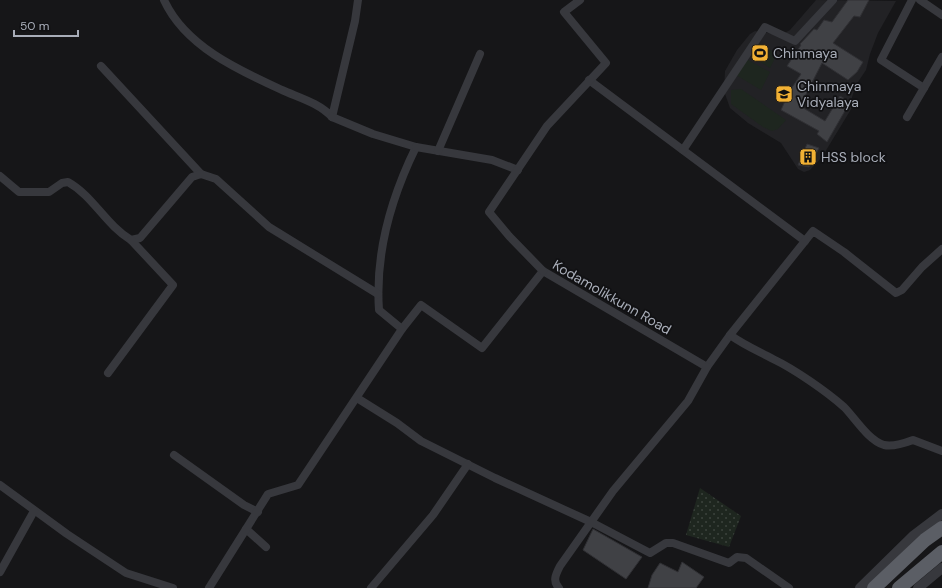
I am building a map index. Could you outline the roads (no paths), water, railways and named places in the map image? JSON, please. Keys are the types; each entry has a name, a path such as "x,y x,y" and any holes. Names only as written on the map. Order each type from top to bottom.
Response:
{"highway":[{"path":"874,588 925,540 942,528"},
{"path":"899,588 942,552"}],"street":[{"path":"164,0 170,13 192,38 221,60 323,108 332,117 372,134 416,148 492,160 518,170"},
{"path":"332,117 355,21 357,0"},
{"path":"543,271 509,236 489,212 547,126 606,63 564,12 580,0"},
{"path":"683,150 765,27 796,41 833,0"},
{"path":"912,0 881,60 924,88"},
{"path":"920,0 942,15"},
{"path":"438,151 480,54"},
{"path":"907,117 942,57"},
{"path":"101,66 201,174 216,179 269,227 378,294"},
{"path":"590,80 805,241"},
{"path":"209,588 268,494 298,486 402,329 379,310 378,294 386,224 396,191 416,148"},
{"path":"131,240 140,238 192,177 201,174"},
{"path":"0,176 19,192 49,192 62,183 68,182 80,190 120,233 131,240 173,285 108,373"},
{"path":"559,588 556,585 555,575 613,490 688,400 707,367 730,335 813,231 844,252 896,293 902,290 922,267 942,249"},
{"name":"Kodamolikkunn Road","path":"402,329 421,305 482,348 543,271 707,367"},
{"path":"730,335 744,345 774,359 812,384 844,407 868,434 884,445 903,444 913,440 942,451"},
{"path":"357,398 421,441 591,522 650,553 666,543 673,542 729,563 737,557 746,558 789,588"},
{"path":"174,455 244,505 258,512"},
{"path":"371,588 433,515 468,464"},
{"path":"0,486 34,511 126,573 173,588"},
{"path":"0,572 34,511"},
{"path":"860,588 913,536 942,514"},
{"path":"246,529 266,547"},
{"path":"918,588 942,568"},
{"path":"550,588 555,579"}],"place":[{"name":"Chinmaya","path":"760,53"},
{"name":"Chinmaya Vidyalaya","path":"784,94"},
{"name":"HSS block","path":"808,157"}]}
